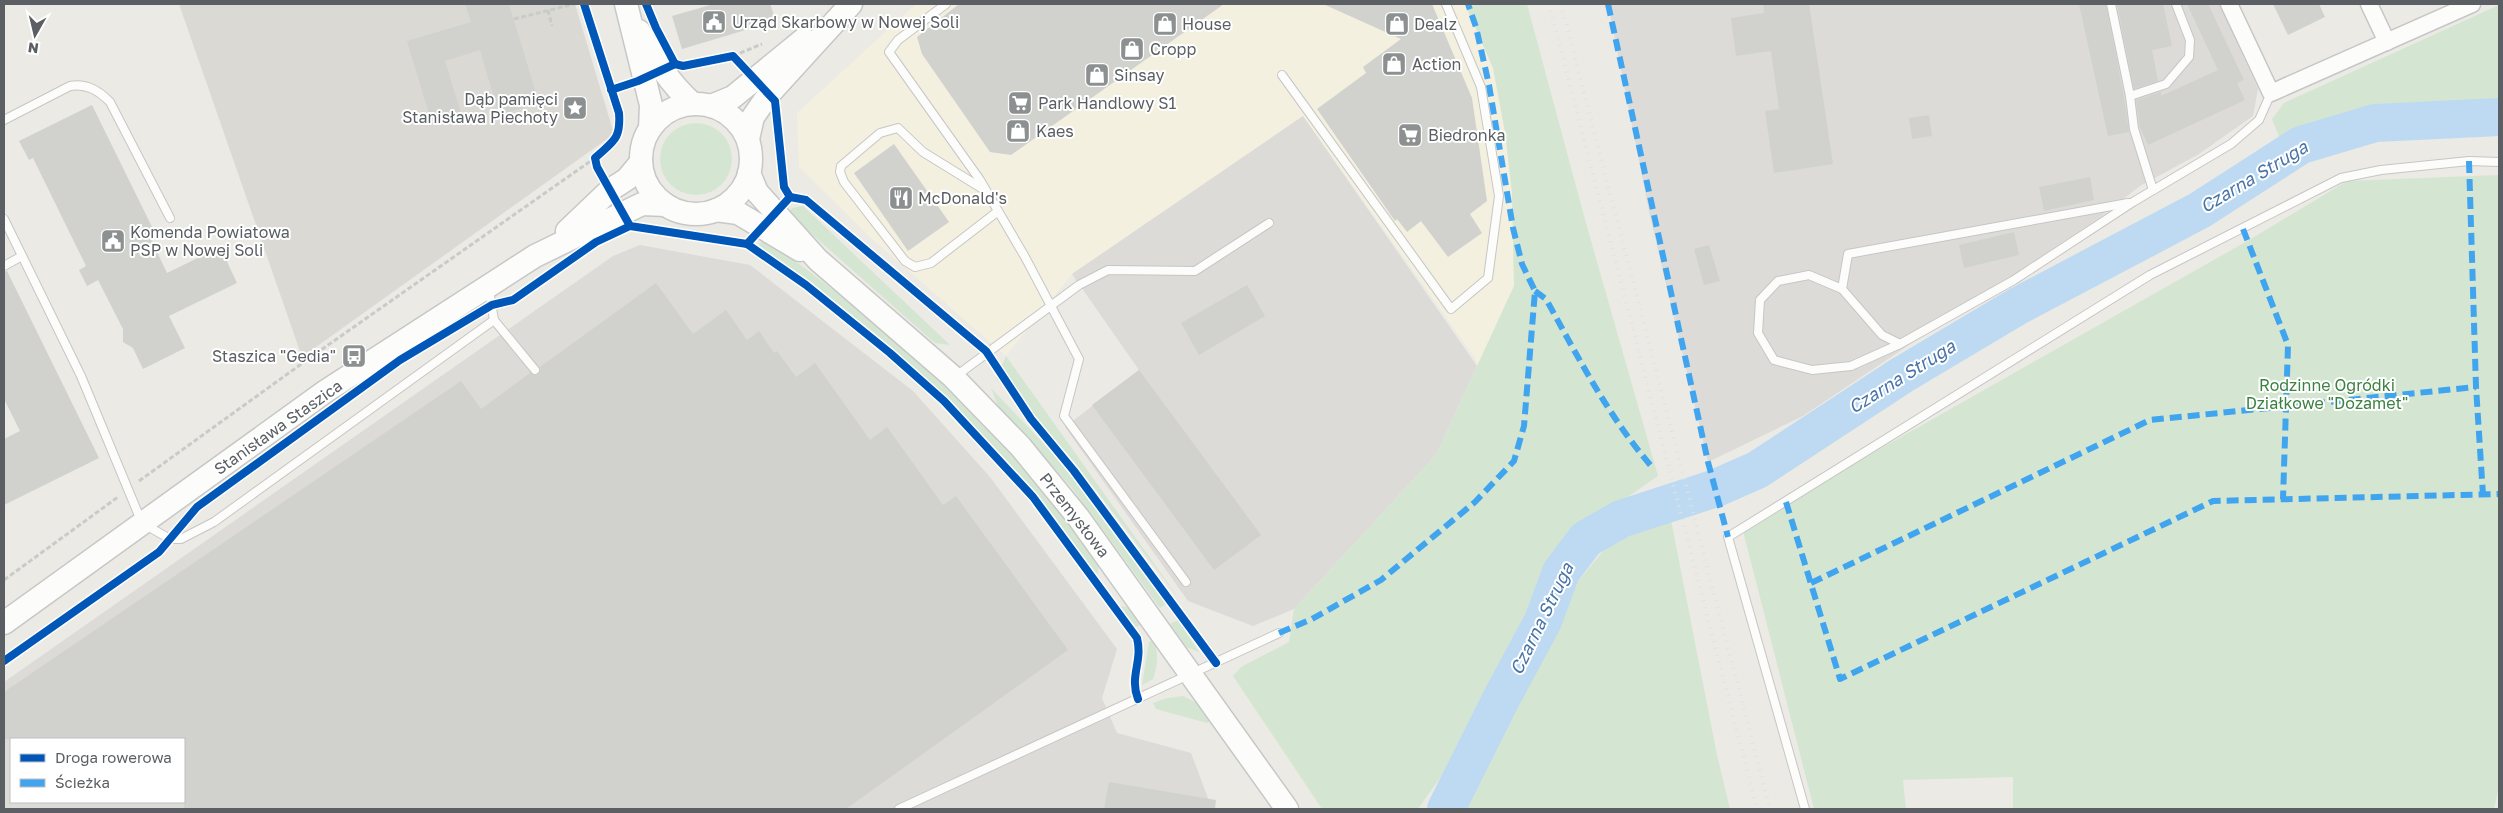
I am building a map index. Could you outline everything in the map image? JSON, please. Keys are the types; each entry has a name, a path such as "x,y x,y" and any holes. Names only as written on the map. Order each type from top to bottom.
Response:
{"street":[{"path":"628,9 662,70 678,90 702,105 726,113 739,124 748,139 751,156 749,173 742,189 731,202 716,210 699,214 682,212 666,205 653,193 645,178 641,162 643,144 650,129 662,116 677,108 702,105 733,97 849,4"},
{"path":"748,139 753,117 770,94 849,4"},
{"path":"2229,4 2271,93 2472,4"},
{"path":"2369,4 2387,42"},
{"path":"628,9 643,79 651,105 650,129"},
{"name":"Stanisława Staszica","path":"552,246 610,190 627,179 641,162"},
{"name":"Przemysłowa","path":"749,173 757,192 818,260 954,377 1020,446 1056,488 1287,809"},
{"name":"Stanisława Staszica","path":"6,620 326,391 488,286 552,246 642,204 666,205"},
{"name":"Przemysłowa","path":"716,210 738,214 818,260"}],"lane":[{"path":"946,4 898,40 889,52 985,190 1025,257 1079,359 1064,416 1186,582"},
{"path":"1282,75 1451,309 1488,278 1499,196 1481,87 1446,4"},
{"path":"2111,4 2130,96 2134,129 2153,190"},
{"path":"2130,96 2166,84 2189,57 2190,40 2176,4"},
{"path":"4,120 70,86 78,85 99,91 110,102 170,218"},
{"path":"1900,344 1882,335 1842,289 1809,275 1778,281 1760,300 1758,333 1774,360 1812,370 1851,366 1900,344 2014,280 2133,202 2231,144 2259,120 2271,93"},
{"path":"985,190 924,152 898,128 880,133 841,166 840,172 844,182 905,261 915,267 931,263 997,212"},
{"path":"1805,809 1728,537 2150,275 2342,178 2381,170 2469,162 2499,162"},
{"path":"1842,289 1848,254 2133,202"},
{"path":"4,219 81,376 130,488 142,522 170,539 181,539 222,516 494,320"},
{"path":"954,377 1079,285 1108,270 1195,270 1269,223"},
{"path":"4,266 22,256"},
{"path":"488,286 494,320 535,370"},
{"path":"899,809 1192,675 1279,633"}],"path":[{"path":"514,19 574,4"},
{"path":"548,10 552,26"},
{"path":"725,57 733,56 755,79"},
{"path":"4,580 311,357 602,152"},
{"path":"596,158 597,167 610,190"}],"shaded area":[{"path":"179,4 575,4 614,134 302,357"},
{"path":"916,4 1465,4 1493,68 1505,132 1512,193 1514,286 1477,366 1475,358 1303,116 1072,274 1006,356 871,238 799,167 797,113"},
{"path":"1608,4 2219,4 2258,89 2253,116 2199,154 2140,186 2100,217 1803,416 1708,462 1650,216"},
{"path":"1303,116 1477,366 1436,455 1294,609 1253,626 1188,601 1065,427 1139,370 1072,274"},
{"path":"640,245 750,265 913,391 990,477 1117,649 1102,698 1117,733 1191,753 1212,809 4,809 4,682 613,256"}],"green space":[{"path":"1465,4 1527,4 1584,216 1658,476 1569,537 1522,631 1442,775 1418,809 1322,809 1233,676 1241,667 1289,642 1294,609 1436,455 1514,286 1512,193 1505,132 1493,68"},
{"path":"2499,5 2499,108 2373,113 2281,142 2272,119 2284,103"},
{"path":"696,123 716,129 726,139 732,159 726,179 716,189 696,195 676,189 666,179 660,159 666,139 676,129"},
{"name":"Rodzinne Ogródki Działkowe \"Dozamet\"","path":"2499,175 2499,786 2494,809 2013,809 2013,777 1903,780 1906,809 1814,809 1742,527 2249,240 2347,181"},
{"path":"803,206 950,345 935,343 788,213 792,208"},
{"path":"764,237 900,344 976,414 1024,469 1099,564 1097,577 1036,494 946,396 826,295 763,249 759,245"},
{"path":"1006,356 1180,600 1075,463 996,378"},
{"path":"991,388 1048,448 1097,508 1166,604 1160,608 1072,488 998,406"},
{"path":"1671,520 1717,755 1730,809 1461,809 1469,799 1569,592 1609,544"},
{"path":"1117,605 1130,608 1143,624 1136,627"},
{"path":"1178,620 1199,652 1186,647 1170,624"},
{"path":"1153,640 1157,655 1156,669 1153,679 1142,685 1149,642"},
{"path":"1183,696 1195,702 1211,720 1207,723 1156,709 1153,703 1167,698"}],"building":[{"path":"465,4 509,4 539,103 499,115 480,50 445,61 462,116 432,124 407,41 471,22"},
{"name":"Urząd Skarbowy w Nowej Soli","path":"714,4 770,4 776,21 682,49 672,16"},
{"name":"Park Handlowy S1","path":"959,4 1224,4 1011,155 990,152 922,54 917,37"},
{"path":"1323,4 1432,4 1472,98 1487,201 1470,214 1482,233 1448,257 1421,221 1407,232 1397,219 1395,221 1317,109 1366,73 1363,67 1401,39"},
{"path":"1763,4 1809,4 1833,164 1774,173 1765,111 1779,109 1771,51 1736,56 1731,18 1764,13"},
{"path":"2079,4 2106,4 2129,132 2108,136"},
{"path":"2117,4 2163,4 2172,46 2152,50 2158,81 2134,89"},
{"path":"2187,4 2208,4 2244,80 2237,83 2245,100 2148,145 2140,128 2136,100 2161,92 2161,96 2218,70"},
{"path":"2273,4 2319,4 2325,17 2288,35"},
{"name":"Komenda Powiatowa PSP w Nowej Soli","path":"92,105 155,233 149,235 167,273 220,247 237,283 169,316 185,348 143,369 133,348 123,342 123,329 98,280 87,286 79,270 86,266 33,158 29,160 19,141"},
{"path":"1929,115 1932,136 1912,139 1909,118"},
{"name":"McDonald's","path":"894,144 949,222 908,251 854,173"},
{"path":"2090,177 2094,200 2044,211 2039,187"},
{"path":"2014,232 2019,255 1964,268 1959,245"},
{"path":"1709,245 1720,281 1704,285 1694,249"},
{"path":"7,271 99,458 4,505 4,439 20,431 4,399 4,272"},
{"path":"656,283 693,334 726,310 747,340 759,331 774,353 777,351 796,377 815,363 870,440 887,427 943,505 956,496 1068,650 846,809 184,809 185,738 4,739 4,692 461,381 481,409 530,373 538,375 540,367"},
{"path":"1247,285 1265,316 1199,355 1181,323"},
{"path":"1139,370 1261,535 1214,570 1092,405"},
{"path":"1109,782 1216,800 1215,809 1104,809"}],"waterway":[{"name":"Czarna Struga","path":"1446,809 1501,699 1543,621 1561,572 1586,539 1621,519 1716,488 1757,470 1902,375 2018,306 2200,210 2301,145 2375,123 2499,117"}],"railway":[{"path":"1549,4 1757,809"},
{"path":"1561,4 1770,809"}],"marked path":[{"path":"1279,633 1312,619 1381,580 1475,502 1514,461 1524,426 1535,291 1522,264 1513,228 1489,85 1476,27 1468,4"},
{"path":"1608,4 1708,462 1728,537"},
{"path":"2469,161 2476,387 2483,495"},
{"path":"2243,229 2288,345 2283,499"},
{"path":"1535,291 1546,299 1608,407 1636,448 1652,467"},
{"path":"1811,583 2150,420 2476,387"},
{"path":"1786,502 1840,679 2213,501 2499,494"}],"cycle path":[{"path":"584,4 619,113 617,135 595,158 597,167 630,226 747,244 790,197 784,187 775,101 733,56 683,66 675,64 638,81 611,90"},
{"path":"646,4 675,64"},
{"path":"790,197 806,200 986,351 1031,419 1074,471 1216,663"},
{"path":"4,661 159,552 197,507 400,360 492,305 513,300 596,242 630,226"},
{"path":"747,244 806,285 890,353 944,401 1033,497 1137,638 1138,654 1135,683 1138,699"}],"place":[{"name":"Urząd Skarbowy w Nowej Soli","path":"714,22"},
{"name":"House","path":"1165,24"},
{"name":"Dealz","path":"1397,24"},
{"name":"Cropp","path":"1132,49"},
{"name":"Action","path":"1394,64"},
{"name":"Sinsay","path":"1097,75"},
{"name":"Park Handlowy S1","path":"1020,103"},
{"name":"Dąb pamięci Stanisława Piechoty","path":"575,108"},
{"name":"Kaes","path":"1018,131"},
{"name":"Biedronka","path":"1410,135"},
{"name":"McDonald's","path":"901,198"},
{"name":"Komenda Powiatowa PSP w Nowej Soli","path":"113,241"},
{"name":"Staszica \"Gedia\"","path":"354,356"}]}
